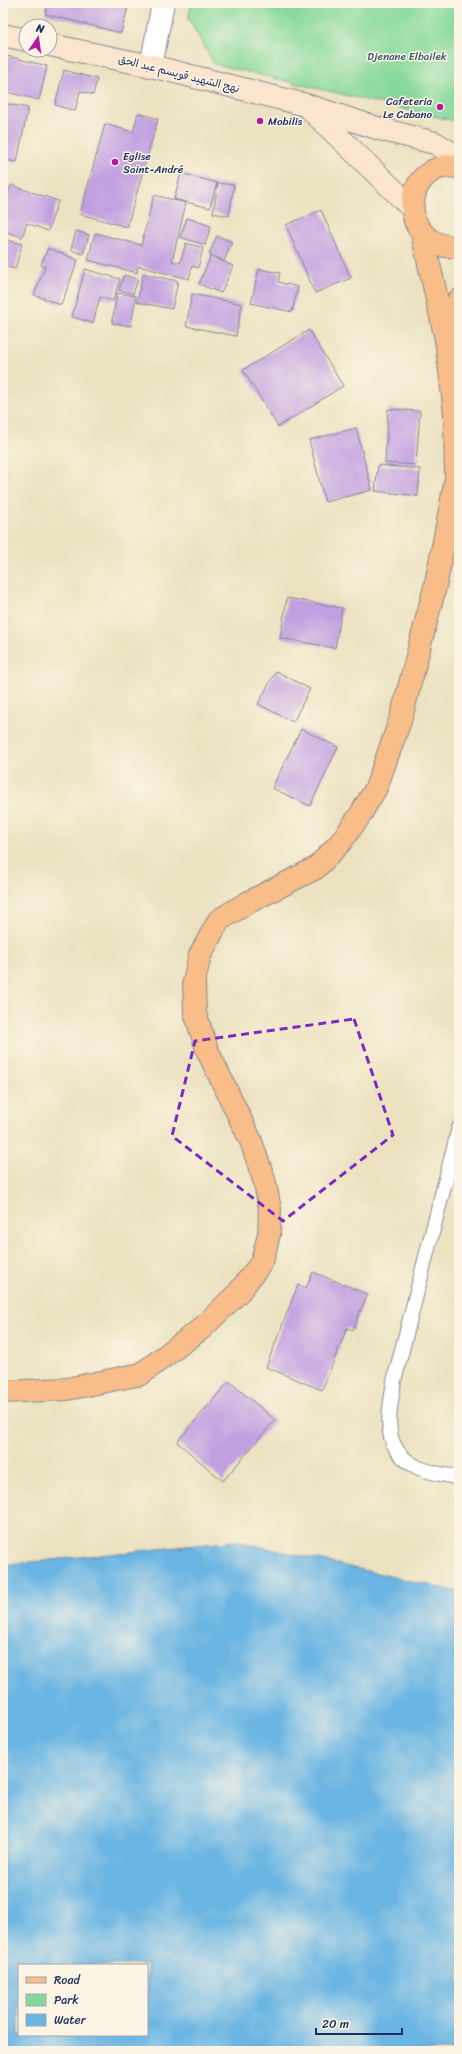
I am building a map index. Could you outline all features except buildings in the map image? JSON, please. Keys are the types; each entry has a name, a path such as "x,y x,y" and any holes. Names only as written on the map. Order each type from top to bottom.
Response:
{"main road":[{"path":"3,35 18,38"},
{"name":"نهج الشهيد قويسم عبد الحق","path":"58,47 151,66 306,105 380,129 435,143 450,152 457,166"},
{"path":"306,105 412,208"},
{"path":"3,1392 67,1389 141,1374 201,1329 239,1292 262,1262 269,1234 270,1209 265,1183 251,1141 206,1046 195,1013 194,982 200,955 219,920 247,903 316,868 340,843 359,817 376,788 401,718 427,621 446,539 456,478 455,413 446,339 422,233 415,221 412,208 413,195 420,182 429,173 442,167 457,166"},
{"path":"422,233 433,242 446,247 459,247"},
{"path":"446,339 459,300"}],"street":[{"path":"151,66 163,3"}],"lane":[{"path":"459,1128 394,1381 388,1416 390,1437 396,1452 418,1468 459,1478"}],"highlighted area":[{"path":"354,1019 393,1135 283,1221 172,1136 195,1041"}],"green space":[{"name":"Djenane Elbailek","path":"192,3 459,3 459,122 214,64 188,18"}],"water":[{"path":"236,1541 459,1592 459,2051 3,2051 3,1565"}],"place":[{"name":"Cafeteria Le Cabano","path":"440,107"},
{"name":"Mobilis","path":"260,121"},
{"name":"Eglise Saint-André","path":"115,162"}]}
